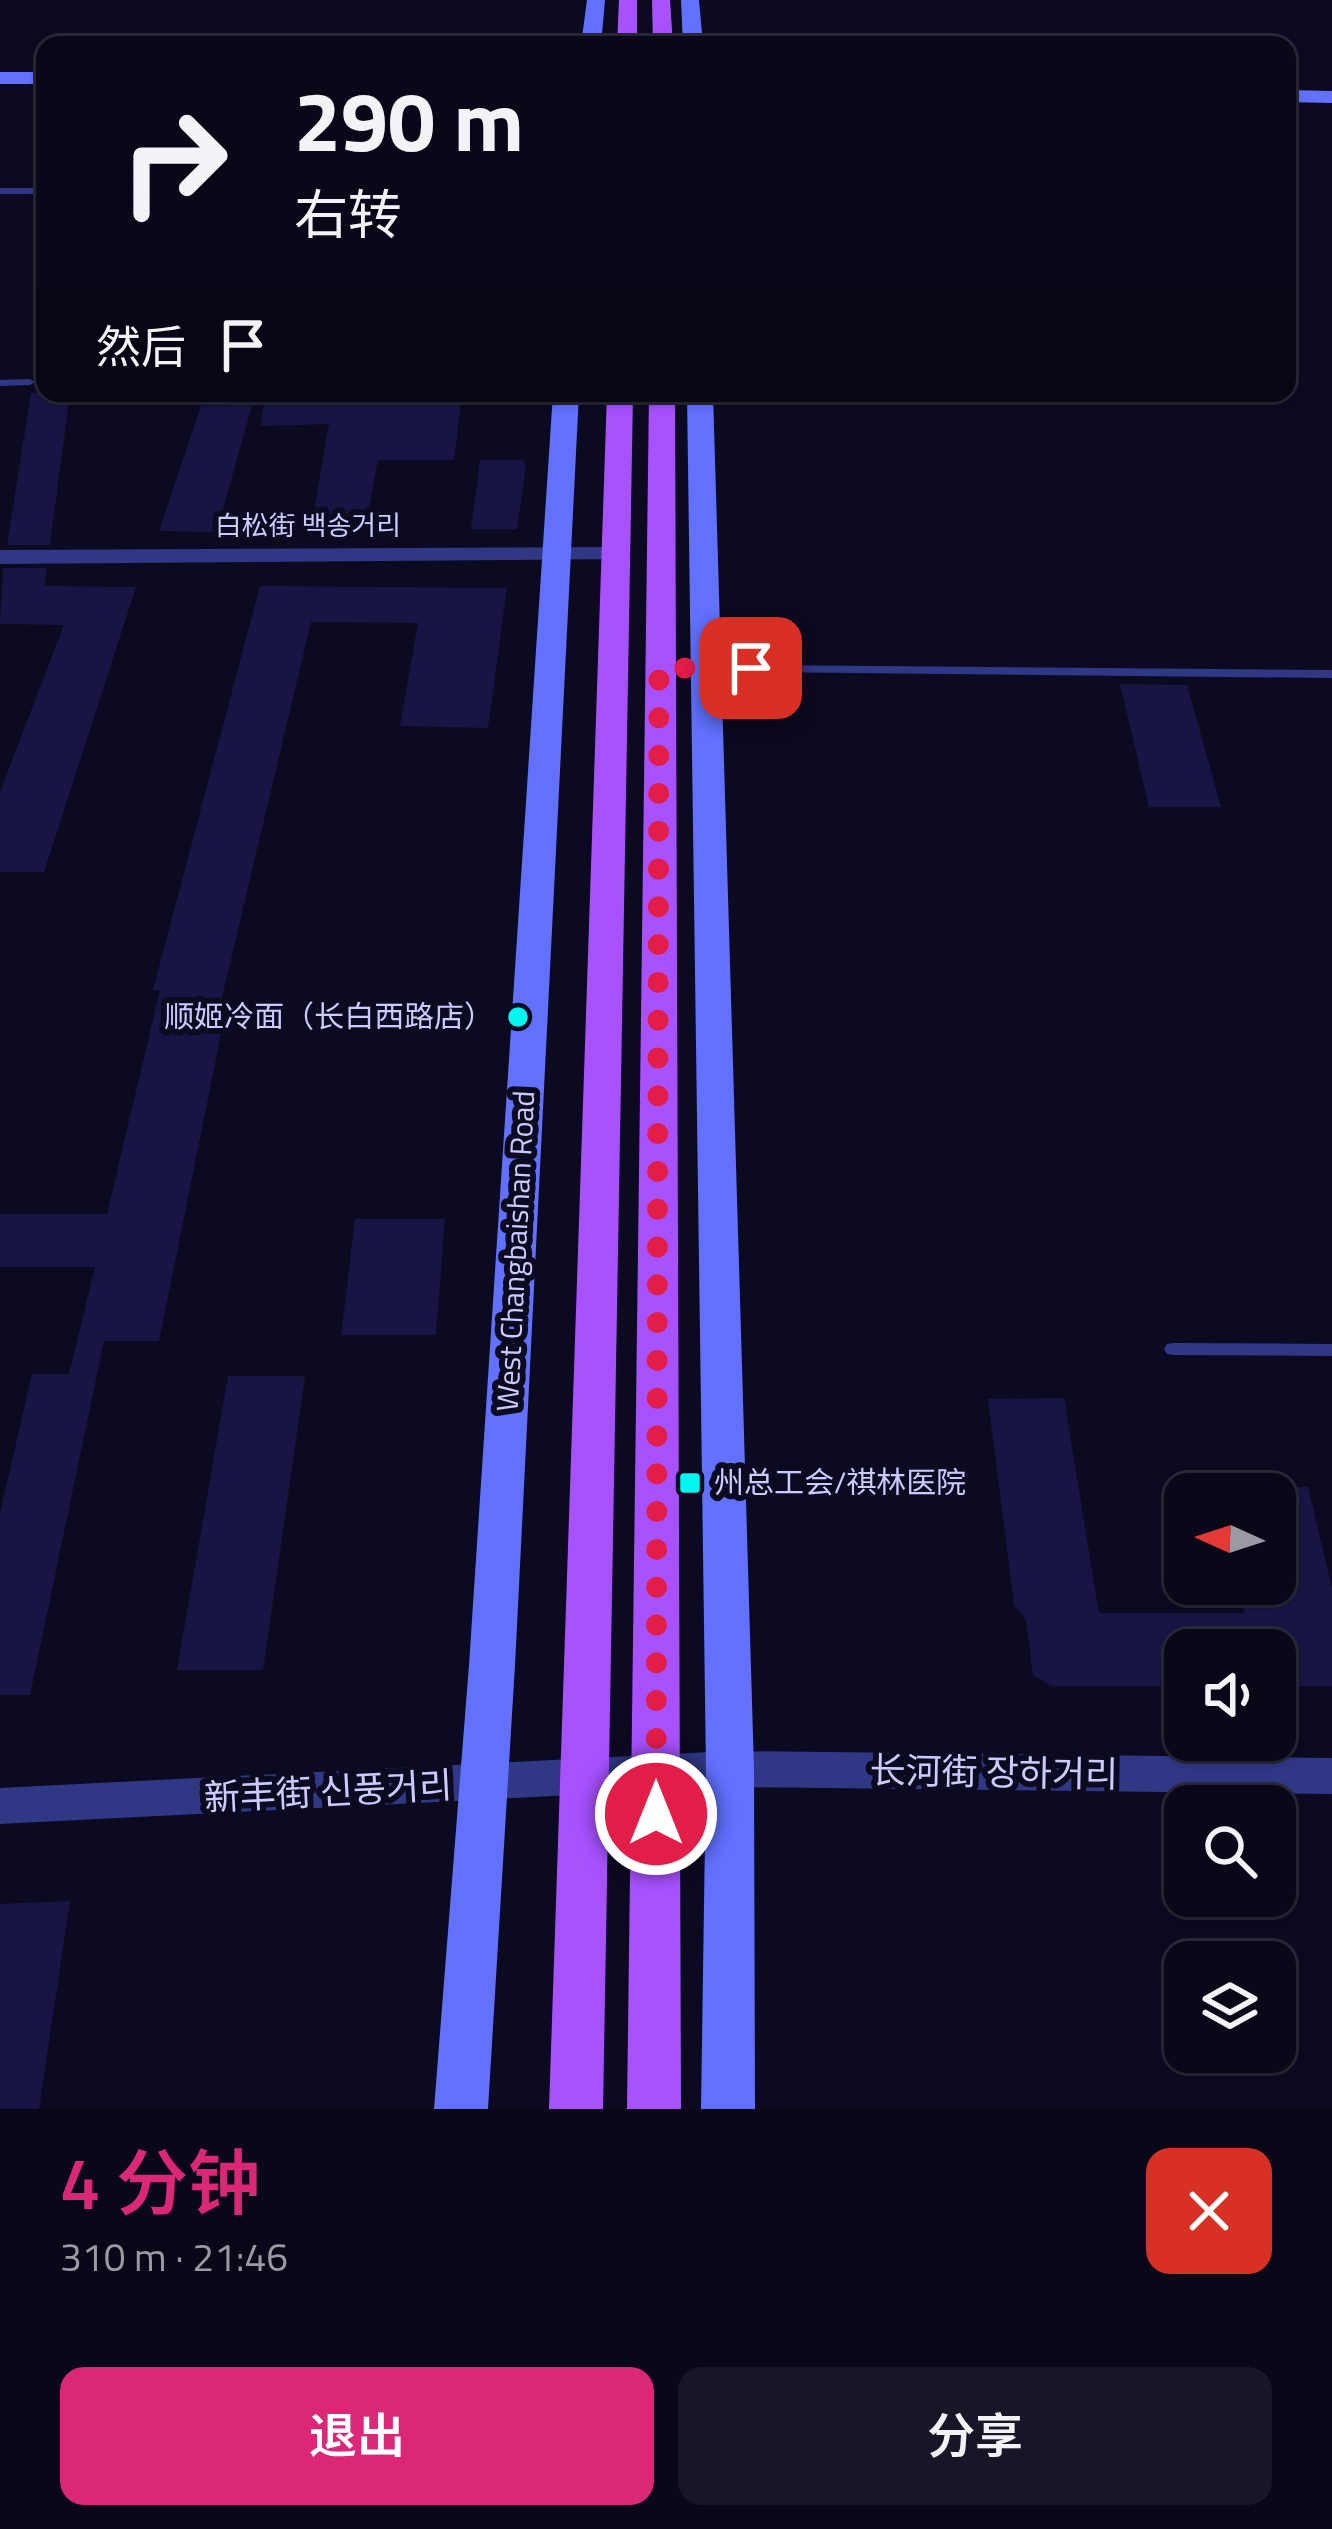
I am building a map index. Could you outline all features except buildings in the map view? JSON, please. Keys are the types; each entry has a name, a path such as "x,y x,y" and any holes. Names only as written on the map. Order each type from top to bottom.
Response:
{"main road":[{"path":"627,36 628,0"},
{"path":"661,0 663,36"},
{"path":"576,2109 620,402"},
{"path":"654,2109 662,402"}],"street":[{"path":"592,36 596,0"},
{"path":"690,0 692,36"},
{"path":"0,78 36,78"},
{"path":"1296,96 1332,97"},
{"name":"West Changbaishan Road","path":"461,2109 565,402"},
{"path":"700,402 730,1769 728,2109"},
{"name":"白松街 백송거리","path":"0,557 615,554"},
{"name":"新丰街 신풍거리","path":"0,1806 585,1780 656,1772"},
{"name":"长河街 장하거리","path":"656,1772 1332,1776"}],"lane":[{"path":"0,191 36,191"},
{"path":"0,383 30,382"},
{"path":"659,668 1332,674"},
{"path":"1173,1348 1332,1350"}],"place":[{"name":"顺姬冷面（长白西路店）","path":"518,1017"},
{"name":"州总工会/祺林医院","path":"690,1483"}],"route":[{"path":"656,1814 659,668 751,668"}]}
